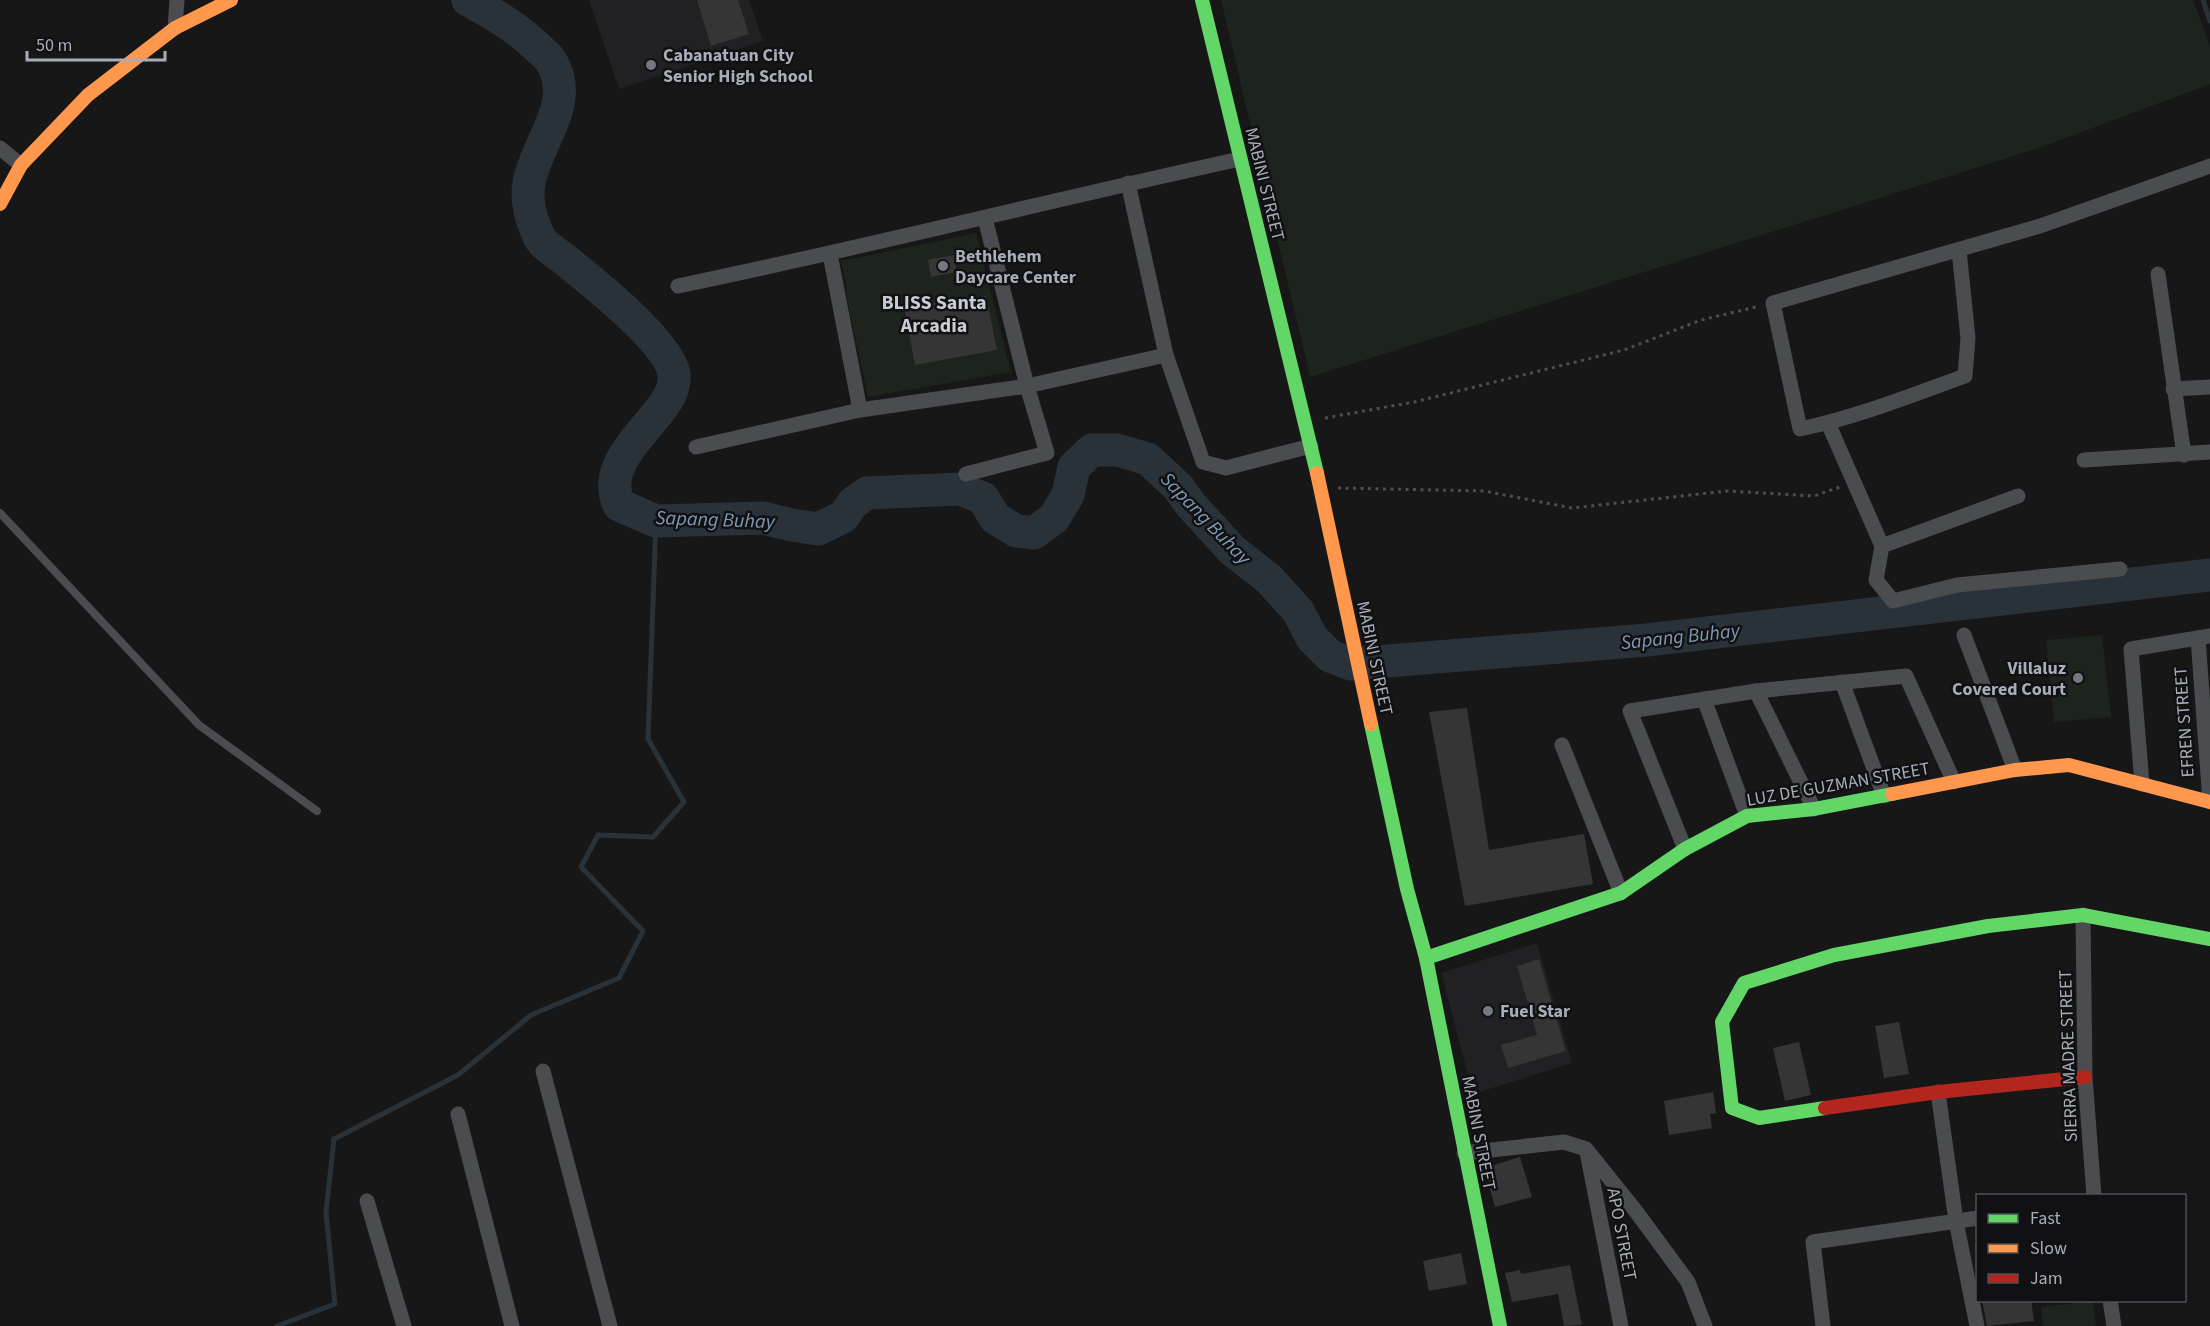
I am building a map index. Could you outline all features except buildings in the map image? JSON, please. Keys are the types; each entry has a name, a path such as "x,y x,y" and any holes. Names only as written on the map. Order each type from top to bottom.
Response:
{"main road":[{"path":"0,204 21,165 88,95 175,28 231,0"},
{"name":"MABINI STREET","path":"1202,0 1311,446 1407,889 1426,958 1500,1326"},
{"name":"LUZ DE GUZMAN STREET","path":"1426,958 1621,893 1684,849 1747,816 1814,809 2014,770 2069,765 2210,802"},
{"path":"2085,1077 1938,1092 1759,1118 1732,1108 1722,1022 1744,983 1834,955 1988,926 2083,915 2210,939"}],"street":[{"path":"175,28 177,0"},
{"path":"0,148 21,165"},
{"path":"678,286 830,254 1128,183 1240,159"},
{"path":"1959,250 1968,338 1965,376 1883,406 1800,429 1773,303 2040,226 2210,166"},
{"path":"1128,183 1166,355 1203,462 1226,468 1311,446"},
{"path":"966,474 1047,453 1027,386 985,218"},
{"path":"830,254 860,410"},
{"path":"2158,274 2184,455"},
{"path":"696,447 860,410 1027,386 1166,355"},
{"path":"2173,389 2210,387"},
{"path":"1828,423 1882,546 1876,580 1893,601 1957,585 2120,569"},
{"path":"2084,460 2210,452"},
{"path":"1882,546 2018,496"},
{"path":"1964,635 2014,770"},
{"path":"2142,784 2131,649 2204,637"},
{"name":"EFREN STREET","path":"2204,637 2210,802"},
{"path":"1684,849 1630,711 1756,691 1906,676 1954,782"},
{"path":"1842,682 1884,796"},
{"path":"1756,691 1814,809"},
{"path":"1704,699 1747,816"},
{"path":"1562,745 1621,893"},
{"name":"SIERRA MADRE STREET","path":"2083,915 2085,1077 2094,1194"},
{"path":"543,1071 610,1326"},
{"path":"1938,1092 1956,1221 1977,1326"},
{"path":"458,1114 512,1326"},
{"path":"1464,1153 1564,1142 1586,1149 1688,1282 1705,1326"},
{"name":"APO STREET","path":"1586,1149 1621,1326"},
{"path":"367,1202 404,1326"},
{"path":"1822,1326 1813,1242 1976,1218"},
{"path":"2110,1302 2114,1326"}],"lane":[{"path":"0,513 199,724 317,812"}],"path":[{"path":"1323,418 1414,402 1624,351 1701,320 1773,303"},
{"path":"1338,488 1484,490 1572,508 1727,491 1814,496 1854,483"}],"shaded area":[{"name":"Cabanatuan City Senior High School","path":"589,0 749,0 763,41 619,89"},
{"path":"1221,0 2193,0 2210,46 2210,84 2039,148 1310,377"},
{"path":"976,233 1011,372 868,397 841,261"},
{"name":"Villaluz Covered Court","path":"2102,635 2111,717 2054,722 2046,640"},
{"path":"1537,943 1572,1063 1473,1094 1441,973"},
{"path":"2093,1302 2096,1326 2043,1326 2041,1307"}],"waterway":[{"name":"Sapang Buhay","path":"468,0 520,32 549,58 557,74 560,89 558,105 533,168 528,190 530,210 541,240 629,314 659,346 674,374 672,389 665,404 627,451 618,468 615,486 619,505 656,521 763,518 818,529 843,517 853,503 867,493 960,489 983,498 995,518 1016,531 1034,533 1054,518 1068,495 1074,467 1092,450 1117,450 1148,459 1178,487 1191,505 1232,550 1269,579 1298,611 1312,638 1330,656 1351,664 1647,640 2210,575"},
{"path":"2203,0 2210,21"},
{"path":"277,1326 335,1304 326,1212 334,1139 458,1075 531,1015 619,978 643,931 581,867 598,835 653,837 684,802 648,739 656,521"}],"traffic: fast":[{"path":"1202,0 1317,473"},
{"path":"1371,724 1407,889 1426,958 1500,1326"},
{"path":"1426,958 1621,893 1685,849 1747,816 1814,809 1892,794"},
{"path":"1825,1108 1759,1118 1732,1108 1722,1022 1744,983 1834,955 1988,926 2083,915 2210,939"}],"traffic: slow":[{"path":"0,204 21,165 88,95 175,28 231,0"},
{"path":"1317,473 1371,724"},
{"path":"1892,794 2015,770 2069,765 2210,802"}],"traffic: jam":[{"path":"1825,1108 1938,1092 2085,1077"}],"place":[{"name":"Cabanatuan City Senior High School","path":"651,65"},
{"name":"Bethlehem Daycare Center","path":"943,266"},
{"name":"Villaluz Covered Court","path":"2078,678"},
{"name":"Fuel Star","path":"1488,1011"}],"district":[{"name":"BLISS Santa Arcadia","path":"934,314"}]}
